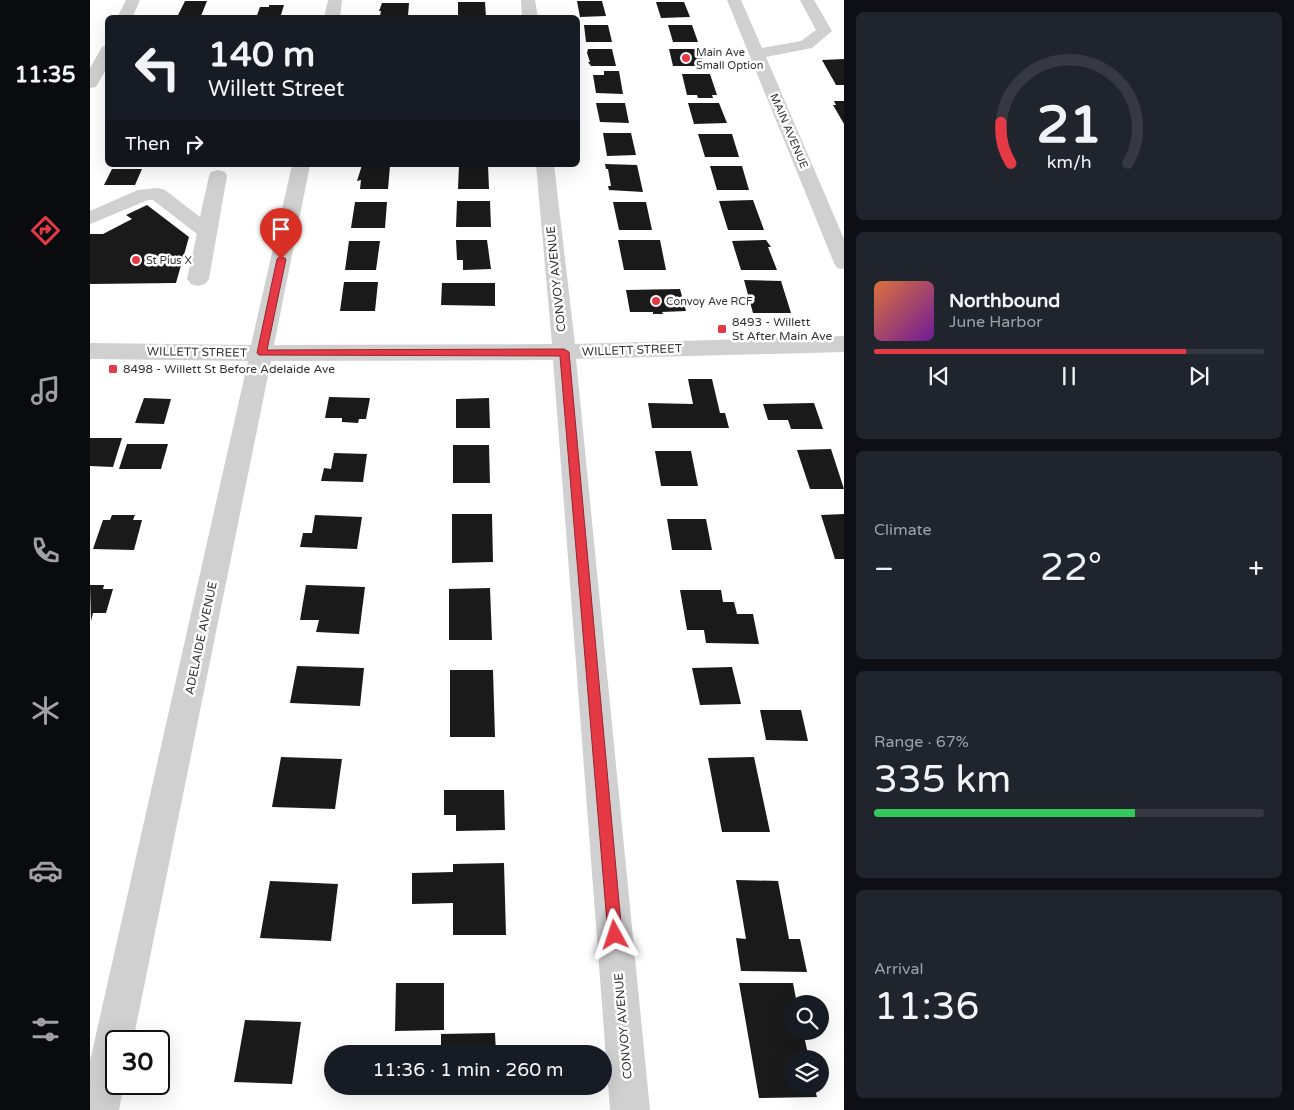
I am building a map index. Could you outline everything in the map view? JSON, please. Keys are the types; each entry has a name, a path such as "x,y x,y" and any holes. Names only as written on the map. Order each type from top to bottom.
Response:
{"street":[{"path":"126,15 133,0"},
{"path":"332,15 335,0"},
{"path":"528,0 530,15"},
{"name":"MAIN AVENUE","path":"734,0 844,263"},
{"path":"757,54 806,46 824,31 807,0"},
{"path":"90,83 105,56"},
{"name":"ADELAIDE AVENUE","path":"99,1110 301,167"},
{"name":"CONVOY AVENUE","path":"545,167 564,352 630,1110"},
{"path":"198,280 218,176"},
{"path":"90,218 145,194 158,194 207,232"},
{"name":"WILLETT STREET","path":"90,351 262,353 564,352 844,344"}],"building":[{"path":"185,1 207,1 201,15 178,15"},
{"path":"577,1 602,1 606,16 580,17"},
{"path":"458,2 485,2 486,15 458,15"},
{"path":"656,2 684,2 690,17 661,18"},
{"path":"382,3 409,3 408,15 380,15 381,11 379,11"},
{"path":"269,5 284,5 281,15 257,15 260,7 269,7"},
{"path":"584,25 608,25 612,42 586,42"},
{"path":"668,25 692,25 698,42 673,42"},
{"path":"588,49 612,49 616,66 591,66 588,62 590,62 587,53"},
{"name":"Main Ave Small Option","path":"669,49 699,49 704,66 673,66"},
{"path":"844,59 844,85 836,85 822,60"},
{"path":"604,71 619,71 623,94 596,93 593,75 604,75"},
{"path":"682,74 710,74 717,95 712,95 713,98 698,98 697,95 687,95"},
{"path":"834,101 844,101 844,124 833,105 836,105"},
{"path":"596,103 625,103 629,123 600,122"},
{"path":"688,103 719,103 727,123 694,124"},
{"path":"603,133 631,133 636,155 607,156"},
{"path":"698,134 732,134 739,157 705,157"},
{"path":"605,164 637,165 643,192 609,190 608,186 611,186 608,169 606,169"},
{"path":"710,166 742,166 749,190 717,190"},
{"path":"361,167 390,167 388,189 360,189 361,180 357,181"},
{"path":"459,167 488,167 489,189 458,189"},
{"path":"112,169 142,169 135,185 104,185"},
{"path":"753,200 764,230 728,230 719,201"},
{"path":"457,201 490,201 491,227 456,227"},
{"path":"355,202 387,202 385,228 351,228"},
{"path":"613,202 646,202 652,230 619,230"},
{"name":"St Pius X","path":"147,205 189,237 176,283 90,284 90,234 103,234 132,219 126,215"},
{"path":"456,240 487,240 491,269 463,270 463,260 457,260"},
{"path":"618,240 660,240 666,270 624,270"},
{"path":"766,240 771,247 768,247 777,270 741,270 732,241"},
{"path":"349,241 380,241 376,270 345,270"},
{"path":"744,280 781,281 791,313 753,313"},
{"path":"344,282 378,282 375,311 340,311"},
{"path":"442,283 495,283 495,306 441,305"},
{"name":"Convoy Ave RCF","path":"680,289 686,311 662,312 663,314 630,312 626,290"},
{"path":"688,379 712,379 720,413 725,413 729,428 652,428 648,403 693,404"},
{"path":"329,397 370,398 366,419 359,419 358,423 342,422 342,418 325,418"},
{"path":"144,398 171,399 164,424 135,423"},
{"path":"489,398 490,428 456,428 456,399"},
{"path":"814,403 823,429 791,429 788,420 768,420 763,404"},
{"path":"90,438 122,438 113,467 90,466"},
{"path":"127,444 168,444 161,469 119,469"},
{"path":"453,445 489,445 490,483 453,483"},
{"path":"831,449 844,489 810,489 797,450"},
{"path":"655,451 691,451 698,486 661,486"},
{"path":"334,453 367,454 363,482 321,481 324,468 331,469"},
{"path":"452,514 492,514 493,562 452,563"},
{"path":"844,514 844,559 835,559 821,515"},
{"path":"112,515 135,515 133,520 142,520 134,550 93,549 103,520 110,520"},
{"path":"315,515 362,517 357,549 300,547 303,533 312,533"},
{"path":"667,519 706,519 712,550 672,550"},
{"path":"90,585 104,585 103,589 113,589 106,613 93,613 91,621"},
{"path":"306,585 365,587 359,634 316,632 319,620 300,620"},
{"path":"490,588 492,640 449,640 449,589"},
{"path":"680,590 721,590 723,602 734,602 737,614 753,614 759,644 706,643 704,630 687,630"},
{"path":"297,666 364,668 360,706 290,703"},
{"path":"732,667 741,704 700,705 692,668"},
{"path":"450,670 493,670 495,737 450,737"},
{"path":"760,710 801,710 808,741 766,740"},
{"path":"281,757 342,759 335,809 272,807"},
{"path":"754,757 770,832 722,832 708,758"},
{"path":"444,790 504,790 505,830 456,831 456,815 444,815"},
{"path":"504,863 506,935 453,935 453,903 412,904 412,873 453,872 453,864"},
{"path":"736,880 778,881 789,939 800,939 807,972 741,971 736,938 746,939"},
{"path":"270,881 338,884 331,941 260,938"},
{"path":"396,983 444,983 444,1030 395,1031"},
{"path":"739,983 793,983 795,995 784,995 784,1040 805,1040 807,1050 784,1050 784,1095 816,1095 817,1097 759,1098"},
{"path":"245,1020 301,1022 292,1084 234,1082"},
{"path":"495,1033 496,1045 441,1045 441,1034"}],"place":[{"name":"Main Ave Small Option","path":"686,58"},
{"name":"St Pius X","path":"136,260"},
{"name":"Convoy Ave RCF","path":"656,301"},
{"name":"8493 - Willett St After Main Ave","path":"722,329"},
{"name":"8498 - Willett St Before Adelaide Ave","path":"113,369"}],"route":[{"path":"281,259 262,353 564,352 615,935"}]}
